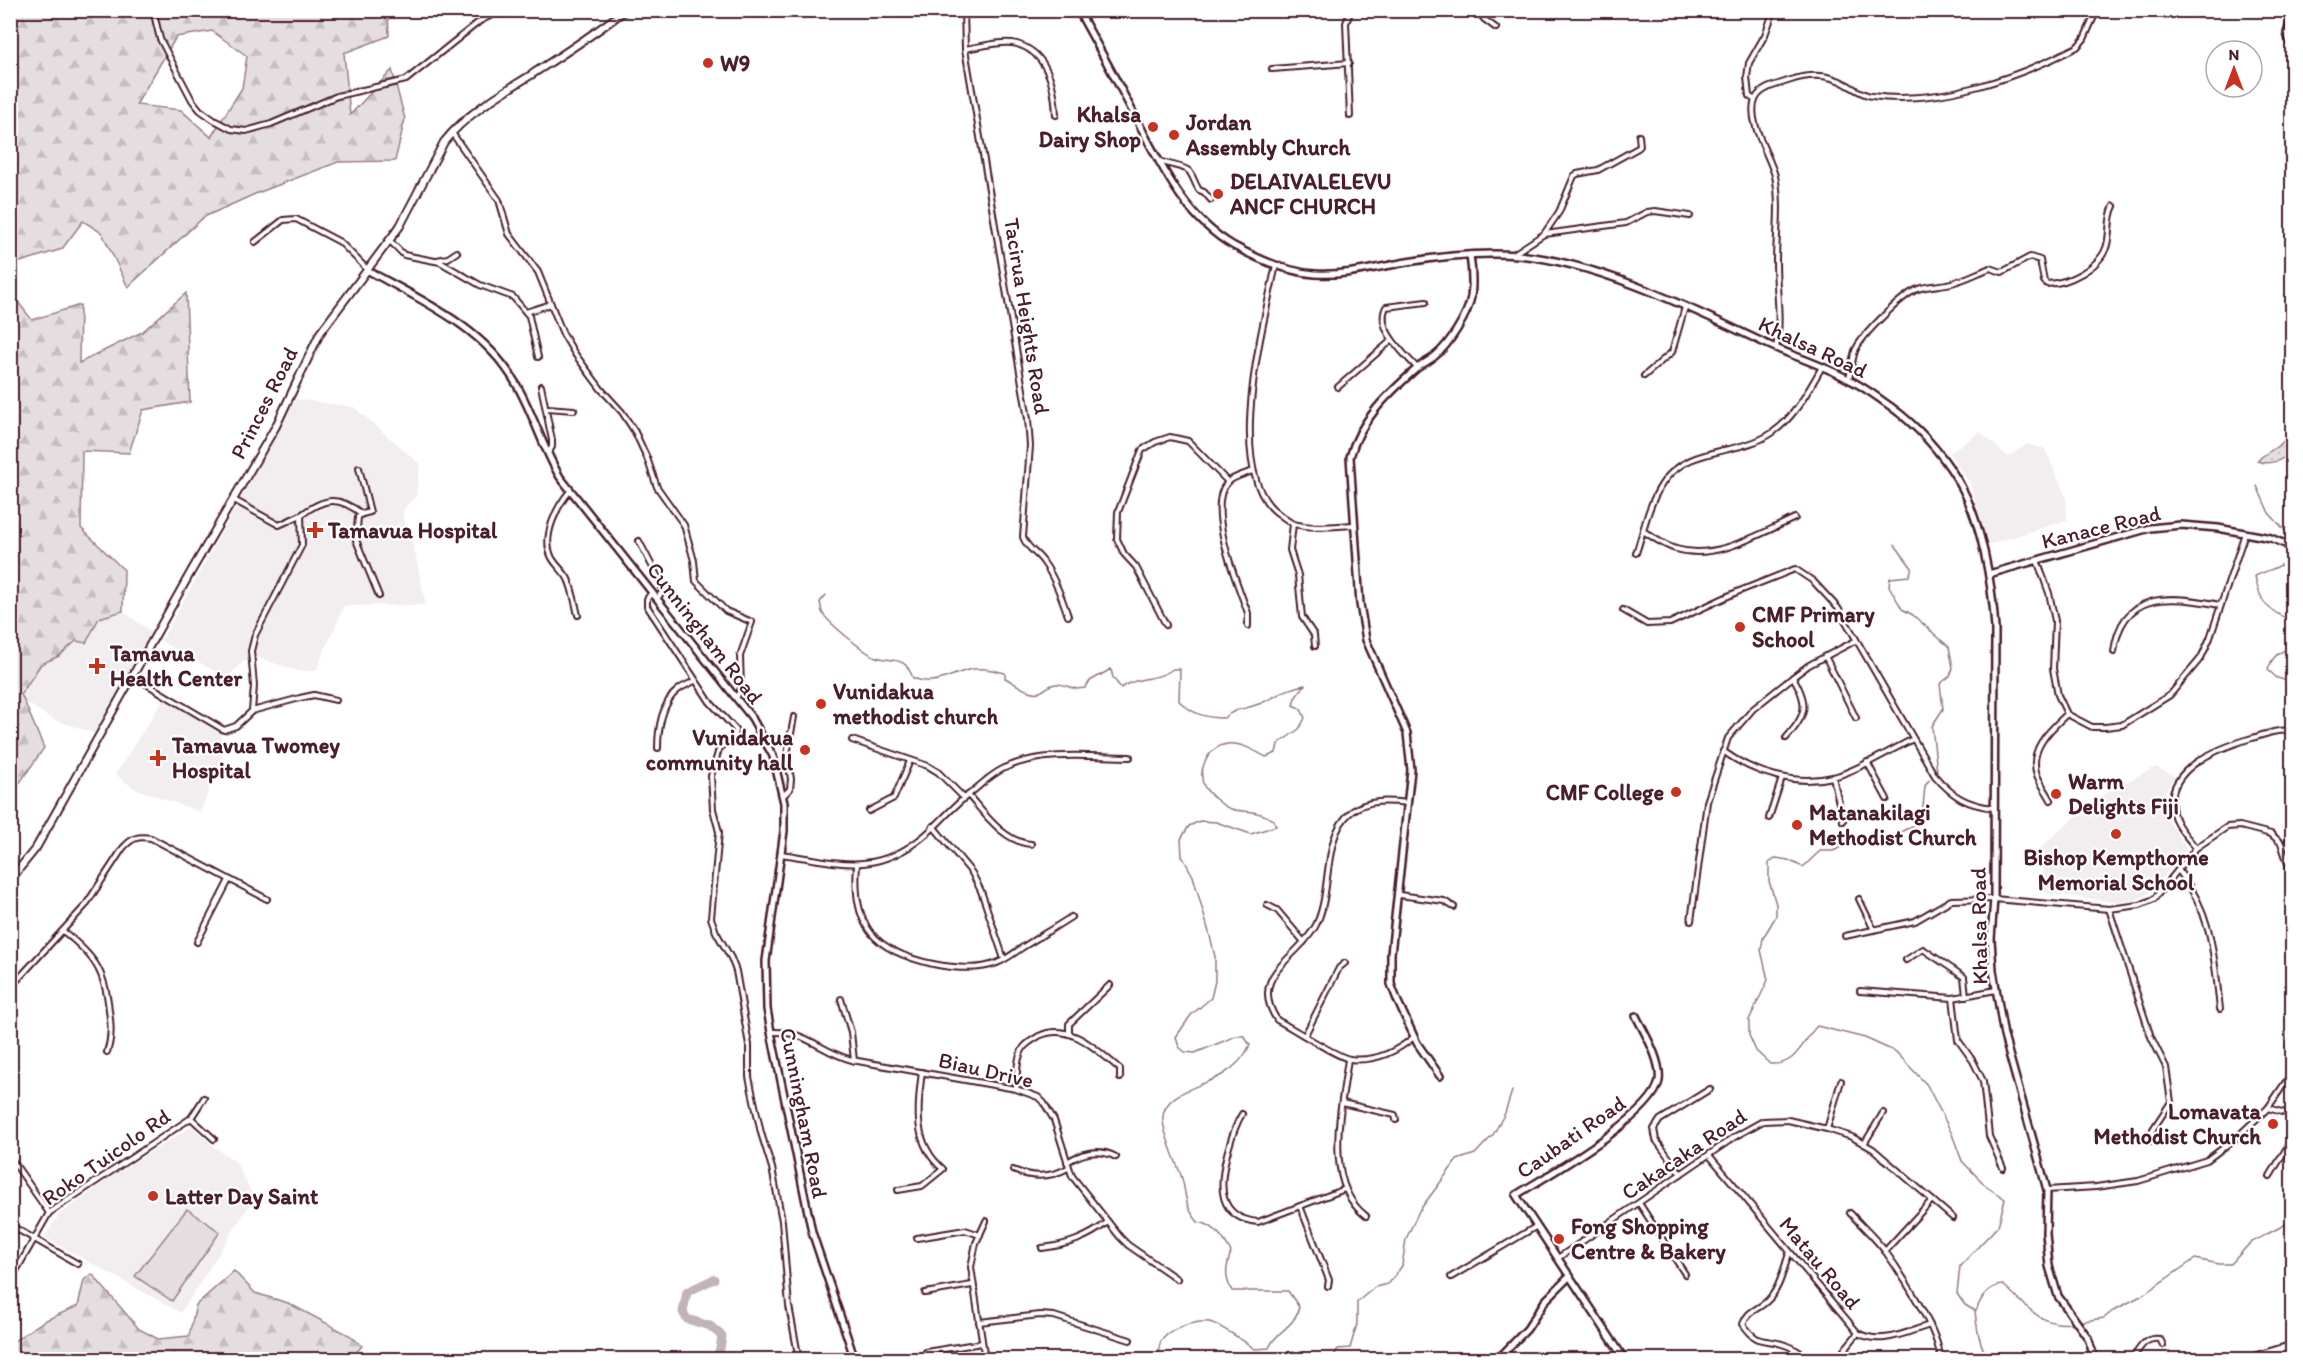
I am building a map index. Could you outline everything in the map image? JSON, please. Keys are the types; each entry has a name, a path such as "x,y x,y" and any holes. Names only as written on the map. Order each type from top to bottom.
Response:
{"highway":[{"path":"2245,1359 2292,1346"},
{"path":"2273,1359 2292,1354"}],"main road":[{"name":"Princes Road","path":"10,880 36,848 276,426 320,333 390,240 451,132 478,110 595,34 625,10"},
{"name":"Khalsa Road","path":"1078,10 1170,182 1204,225 1231,244 1259,259 1314,274 1341,273 1409,261 1470,255 1511,255 1566,265 1612,278 1685,307 1849,379 1892,408 1921,432 1956,477 1966,495 1989,574 1995,628 1994,899 1991,939 1996,990 2004,1036 2047,1190 2046,1233 2049,1266 2058,1296 2088,1338 2095,1359"},
{"path":"2292,18 2287,33 2292,49"},
{"path":"1440,1076 1414,1037 1391,984 1391,954 1411,770 1407,733 1366,640 1360,604 1350,457 1354,442 1364,423 1380,403 1417,368 1437,355 1459,326 1471,299 1470,255"},
{"name":"Cunningham Road","path":"367,270 447,316 491,351 518,388 547,454 570,491 752,718 769,746 778,773 785,816 766,961 767,1002 771,1032 812,1232 855,1359"},
{"name":"Kanace Road","path":"1989,574 2150,528 2181,525 2271,538 2290,546"},
{"name":"Caubati Road","path":"1625,1359 1516,1195 1574,1159 1630,1118 1655,1091 1659,1079 1653,1051 1636,1016"},
{"path":"1497,1359 1527,1329 1545,1301 1570,1276"}],"street":[{"path":"153,10 160,39 192,100 200,110 214,120 231,129 242,131 271,124 337,96 406,80 480,21 503,10"},
{"name":"Tacirua Heights Road","path":"964,10 965,49 1028,419 1030,446 1023,537 1025,543 1044,563 1060,593 1068,616"},
{"path":"1350,116 1346,23 1351,10"},
{"path":"1477,10 1496,28"},
{"path":"1755,100 1749,96 1748,67 1765,35 1774,10"},
{"path":"1776,348 1780,323 1776,281 1776,186 1772,168 1755,122 1755,100 1767,88 1817,75 1837,79 1869,96 1900,98 1959,91 2036,66 2077,47 2084,39 2097,10"},
{"path":"965,49 1016,44 1037,56 1052,82 1056,115"},
{"path":"1272,69 1349,63"},
{"path":"451,132 499,200 509,234 538,272 563,334 575,354 600,388 622,412 635,432 657,487 684,525 697,583 726,611 752,622 740,656 741,689 736,698"},
{"path":"1511,255 1544,234 1559,212 1571,178 1577,174 1598,170 1638,148 1640,146 1639,136"},
{"path":"1159,161 1189,171 1198,190 1204,192 1211,200"},
{"path":"1849,379 1855,351 1859,345 1881,319 1911,292 1969,278 1990,268 2002,272 2030,257 2040,260 2046,283 2059,282 2080,273 2098,261 2106,249 2110,216 2114,206"},
{"path":"1544,234 1626,223 1647,212 1655,211 1690,216"},
{"path":"255,242 283,220 296,219 340,242 367,270"},
{"path":"390,240 404,255 436,261 451,267 480,285 509,294 531,320 538,357"},
{"path":"436,261 448,258 457,252"},
{"path":"1276,265 1256,364 1250,442 1252,471 1271,508 1293,524 1319,527 1354,525"},
{"path":"1417,368 1392,340 1386,329 1383,312 1386,307 1426,302"},
{"path":"526,312 551,304"},
{"path":"1644,376 1672,352 1685,307"},
{"path":"1338,387 1392,340"},
{"path":"1636,553 1649,508 1670,474 1696,457 1753,442 1771,434 1788,420 1822,367"},
{"path":"541,386 552,443 547,454"},
{"path":"547,408 574,410"},
{"path":"1166,625 1136,567 1124,554 1117,539 1118,512 1142,450 1170,437 1188,441 1228,482"},
{"path":"359,468 371,509 370,512 358,517 356,540 379,596"},
{"path":"1248,626 1248,613 1222,538 1220,519 1221,493 1228,482 1252,471"},
{"path":"570,491 556,512 548,544 552,558 567,578 578,615"},
{"path":"234,500 279,525 301,515 310,507 328,500 343,501 362,514"},
{"path":"252,711 254,686 250,651 255,635 302,545 301,515"},
{"path":"1643,531 1674,549 1701,551 1725,548 1795,518"},
{"path":"1293,524 1290,550 1298,575 1302,617 1314,635 1315,646"},
{"path":"2037,560 2049,593 2055,621 2053,669 2058,694 2067,714 2092,727 2122,725 2170,694 2201,658 2210,638 2245,533"},
{"path":"639,541 662,585 662,592 657,599"},
{"path":"1623,610 1647,624 1670,623 1737,592 1796,569 1814,581 1838,608 1935,776 1945,788 1975,806 1995,808"},
{"path":"652,592 647,599 647,606 695,681 718,712 736,730 735,736 719,749 711,776 713,809 719,832 711,918 736,971 749,1045 749,1077 761,1132 772,1168 782,1221 789,1306 799,1359"},
{"path":"2114,652 2116,636 2125,620 2136,607 2149,601 2175,598 2220,605"},
{"path":"1691,921 1707,802 1728,738 1754,710 1793,677 1825,656 1855,641"},
{"path":"1825,656 1856,718"},
{"path":"132,676 224,730 236,726 252,711 314,695 336,700"},
{"path":"1786,738 1799,724 1803,716 1805,701 1793,677"},
{"path":"658,748 661,722 670,699 678,690 695,681"},
{"path":"2051,800 2036,774 2037,747 2067,714"},
{"path":"783,796 790,789 791,779 787,755 794,717"},
{"path":"2196,848 2172,812 2173,791 2178,782 2205,756 2219,748 2272,730 2292,731"},
{"path":"1723,752 1737,762 1782,778 1833,777 1913,739"},
{"path":"852,740 928,766 966,796 1003,832 1022,843 1031,844"},
{"path":"781,854 857,865 873,863 894,857 909,848 966,796 1002,770 1031,759 1048,757 1130,757"},
{"path":"869,811 894,798 910,760"},
{"path":"1867,762 1887,799"},
{"path":"1833,777 1843,821"},
{"path":"1769,818 1782,778"},
{"path":"1408,803 1378,801 1364,805 1350,813 1341,825 1332,846 1322,910 1316,925 1304,942 1270,978 1267,993 1270,1009 1277,1020 1348,1059 1381,1057 1401,1048 1414,1037"},
{"path":"933,826 972,873 981,891 1004,959"},
{"path":"1845,936 1915,921 1951,900 1994,899 2109,909 2140,905 2154,899 2196,848 2227,827 2241,826 2271,834 2284,848 2292,876"},
{"path":"2284,848 2292,835"},
{"path":"11,986 85,906 131,839 150,838 267,899"},
{"path":"857,865 855,891 858,908 867,925 885,946 913,959 963,968 982,967 1004,959 1071,917"},
{"path":"2179,871 2198,897 2213,943 2220,1009"},
{"path":"197,942 229,880"},
{"path":"1399,895 1444,902 1454,908"},
{"path":"1858,899 1874,930"},
{"path":"1267,905 1277,910 1304,942"},
{"path":"2109,909 2151,1037 2166,1067 2170,1086 2171,1102 2153,1129 2150,1141"},
{"path":"63,931 84,948 103,974 110,1017 111,1041 107,1052"},
{"path":"1906,960 1923,949 1964,977 1966,996"},
{"path":"1305,1035 1340,968 1345,963"},
{"path":"1069,1034 1069,1024 1110,985"},
{"path":"1860,991 1953,998 1996,990"},
{"path":"2047,1190 2096,1187 2138,1181 2207,1160 2235,1139 2268,1108 2289,1077 2292,996"},
{"path":"1953,998 1958,1040 1973,1061 1983,1082 1989,1136 2003,1168"},
{"path":"841,999 850,1032 854,1061"},
{"path":"1016,1089 1023,1048 1033,1039 1058,1031 1069,1034 1098,1051 1120,1069 1120,1078"},
{"name":"Biau Drive","path":"771,1032 788,1032 799,1035 830,1053 854,1061 1016,1089 1038,1097 1044,1102 1054,1120 1068,1168 1080,1188 1128,1245 1177,1279"},
{"path":"1348,1059 1338,1158 1346,1190 1358,1210 1366,1216"},
{"path":"898,1190 922,1186 944,1169 932,1160 921,1133 918,1106 922,1072"},
{"path":"1827,1128 1841,1081"},
{"path":"1681,1174 1656,1140 1654,1129 1660,1120 1710,1089"},
{"name":"Roko Tuicolo Rd","path":"12,1278 49,1213 191,1118 204,1098"},
{"path":"1342,1103 1395,1115 1396,1120"},
{"path":"2268,1108 2292,1115"},
{"path":"1864,1144 1883,1113"},
{"path":"1242,1114 1235,1124 1221,1176 1221,1189 1227,1206 1234,1214 1245,1221 1258,1222 1346,1190"},
{"path":"191,1118 214,1139"},
{"name":"Cakacaka Road","path":"1558,1258 1762,1121 1788,1120 1827,1128 1864,1144 1873,1149 1953,1218"},
{"path":"2270,1176 2292,1138"},
{"path":"1067,1162 1080,1154 1091,1152 1101,1152 1116,1157"},
{"name":"Matau Road","path":"1709,1155 1858,1334 1880,1340 1930,1324"},
{"path":"10,1156 49,1213"},
{"path":"1013,1170 1035,1176 1048,1176 1058,1174 1068,1168"},
{"path":"1885,1251 1932,1200"},
{"path":"1639,1203 1685,1274"},
{"path":"1300,1206 1329,1280 1328,1286"},
{"path":"1850,1213 1885,1251 1930,1324 1939,1346 1940,1359"},
{"path":"985,1359 972,1285 972,1259 986,1221"},
{"path":"1042,1248 1061,1246 1076,1241 1091,1235 1108,1222"},
{"path":"10,1225 78,1264"},
{"path":"1451,1277 1537,1226"},
{"path":"917,1238 965,1230 980,1236"},
{"path":"1790,1253 1778,1287 1766,1302 1751,1310 1743,1324 1751,1336 1759,1341 1787,1345 1811,1359"},
{"path":"925,1293 972,1285"},
{"path":"979,1322 1040,1315 1054,1316 1130,1340"},
{"path":"1836,1359 1858,1334"},
{"path":"2131,1359 2142,1343 2151,1338 2160,1339 2163,1345"},
{"path":"926,1352 982,1343"}],"shaded area":[{"name":"Tamavua Hospital","path":"296,399 354,407 420,464 416,497 405,507 402,516 413,544 426,605 344,606 316,671 297,671 250,655 227,678 161,641"},
{"path":"1980,432 2008,457 2027,444 2045,449 2066,497 2067,520 1989,545 1971,485 1949,453"},
{"path":"123,611 151,632 94,733 52,719 24,701 21,694 41,664 59,656 76,641 86,643 99,618"},
{"path":"164,699 220,730 223,756 200,812 136,789 116,773"},
{"name":"Bishop Kempthorne Memorial School","path":"2155,767 2175,776 2165,792 2167,819 2187,849 2150,893 2133,901 2106,901 2045,893 2040,848 2096,799"},
{"path":"192,1126 213,1146 236,1162 254,1198 181,1313 44,1237 59,1215 117,1173"}],"green space":[{"path":"11,11 388,11 389,36 344,53 350,115 392,70 405,119 395,161 338,162 255,194 204,217 128,287 102,233 83,221 62,249 11,265","holes":["212,31 247,56 242,88 211,137 181,110 136,105 176,37"]},
{"path":"11,293 32,320 80,305 79,363 142,332 186,293 190,402 143,410 129,453 82,451 81,528 124,570 123,611 99,618 86,643 76,641 59,656 41,664 21,694 44,748 16,788 11,804"},
{"path":"2292,424 2292,452 2276,461 2267,463 2257,461 2283,442"},
{"path":"187,1209 220,1232 172,1301 135,1276"},
{"path":"234,1271 255,1293 288,1303 351,1336 362,1346 349,1360 11,1359 11,1343 44,1321 78,1306 84,1280 92,1274 139,1329 158,1339 189,1336 196,1305"}],"waterway":[{"path":"2257,486 2269,513 2292,538 2285,561 2255,576 2257,586 2266,605 2292,621"},
{"path":"1895,545 1912,568 1909,576 1890,578 1889,586 1902,609 1913,615 1949,647 1953,668 1950,676 1940,684 1943,709 1932,726 1937,772"},
{"path":"826,595 820,602 822,612 838,629 871,655 903,663 913,678 920,680 934,681 968,670 987,669 1005,673 1005,678 1027,690 1040,692 1054,684 1076,689 1085,688 1090,681 1111,669 1113,678 1121,688 1173,669 1180,669 1179,701 1200,714 1224,718 1236,710 1259,704 1286,690 1305,685 1295,698 1293,705 1301,709 1305,718 1299,729 1278,744 1276,753 1266,757 1242,746 1227,744 1214,750 1203,767 1205,788 1216,800 1232,809 1266,816 1274,820 1276,826 1251,834 1216,822 1200,821 1189,826 1181,839 1182,856 1193,876 1210,936 1215,957 1215,981 1211,998 1191,1015 1176,1037 1179,1047 1185,1052 1195,1053 1236,1036 1244,1036 1250,1045 1235,1066 1214,1079 1175,1097 1164,1111 1163,1121 1167,1139 1182,1177 1189,1208 1198,1222 1218,1232 1231,1252 1227,1272 1232,1291 1288,1291 1299,1307 1293,1320 1276,1337 1269,1348 1254,1349 1213,1323 1197,1322 1176,1329 1165,1337 1160,1343 1158,1360"},
{"path":"2292,647 2277,655 2268,670 2277,678 2292,682"},
{"path":"1929,780 1925,786 1922,817 1918,823 1889,838 1864,837 1833,851 1820,851 1803,867 1788,860 1776,858 1769,863 1769,881 1776,904 1776,916 1763,938 1761,950 1768,980 1749,1020 1749,1035 1756,1051 1770,1064 1779,1064 1793,1057 1817,1026 1865,1038 1896,1052 1927,1085 1952,1134 1962,1161 1987,1187 2005,1199 1998,1226 1960,1266 1957,1294 1965,1305 1975,1311 1981,1342 1989,1360"},
{"path":"1331,1360 1338,1349 1350,1348 1357,1324 1357,1302 1375,1287 1388,1284 1402,1266 1406,1239 1419,1211 1457,1160 1475,1154 1493,1135 1505,1113 1512,1091"},
{"path":"2078,1322 2104,1318 2195,1259 2231,1264 2250,1243 2292,1221"},
{"path":"714,1279 687,1292 683,1312 687,1319 710,1326 722,1336 715,1360"},
{"path":"1976,1310 1989,1290 2003,1285 2042,1318 2062,1324 2074,1323"}],"place":[{"name":"W9","path":"708,63"},
{"name":"Khalsa Dairy Shop","path":"1153,127"},
{"name":"Jordan Assembly Church","path":"1174,135"},
{"name":"DELAIVALELEVU ANCF CHURCH","path":"1218,194"},
{"name":"Tamavua Hospital","path":"315,530"},
{"name":"CMF Primary School","path":"1740,627"},
{"name":"Tamavua Health Center","path":"97,666"},
{"name":"Vunidakua methodist church","path":"821,704"},
{"name":"Vunidakua community hall","path":"805,750"},
{"name":"Tamavua Twomey Hospital","path":"158,758"},
{"name":"CMF College","path":"1676,792"},
{"name":"Warm Delights Fiji","path":"2056,794"},
{"name":"Matanakilagi Methodist Church","path":"1797,825"},
{"name":"Bishop Kempthorne Memorial School","path":"2116,834"},
{"name":"Lomavata Methodist Church","path":"2273,1124"},
{"name":"Latter Day Saint","path":"153,1196"},
{"name":"Fong Shopping Centre & Bakery","path":"1559,1239"}]}
